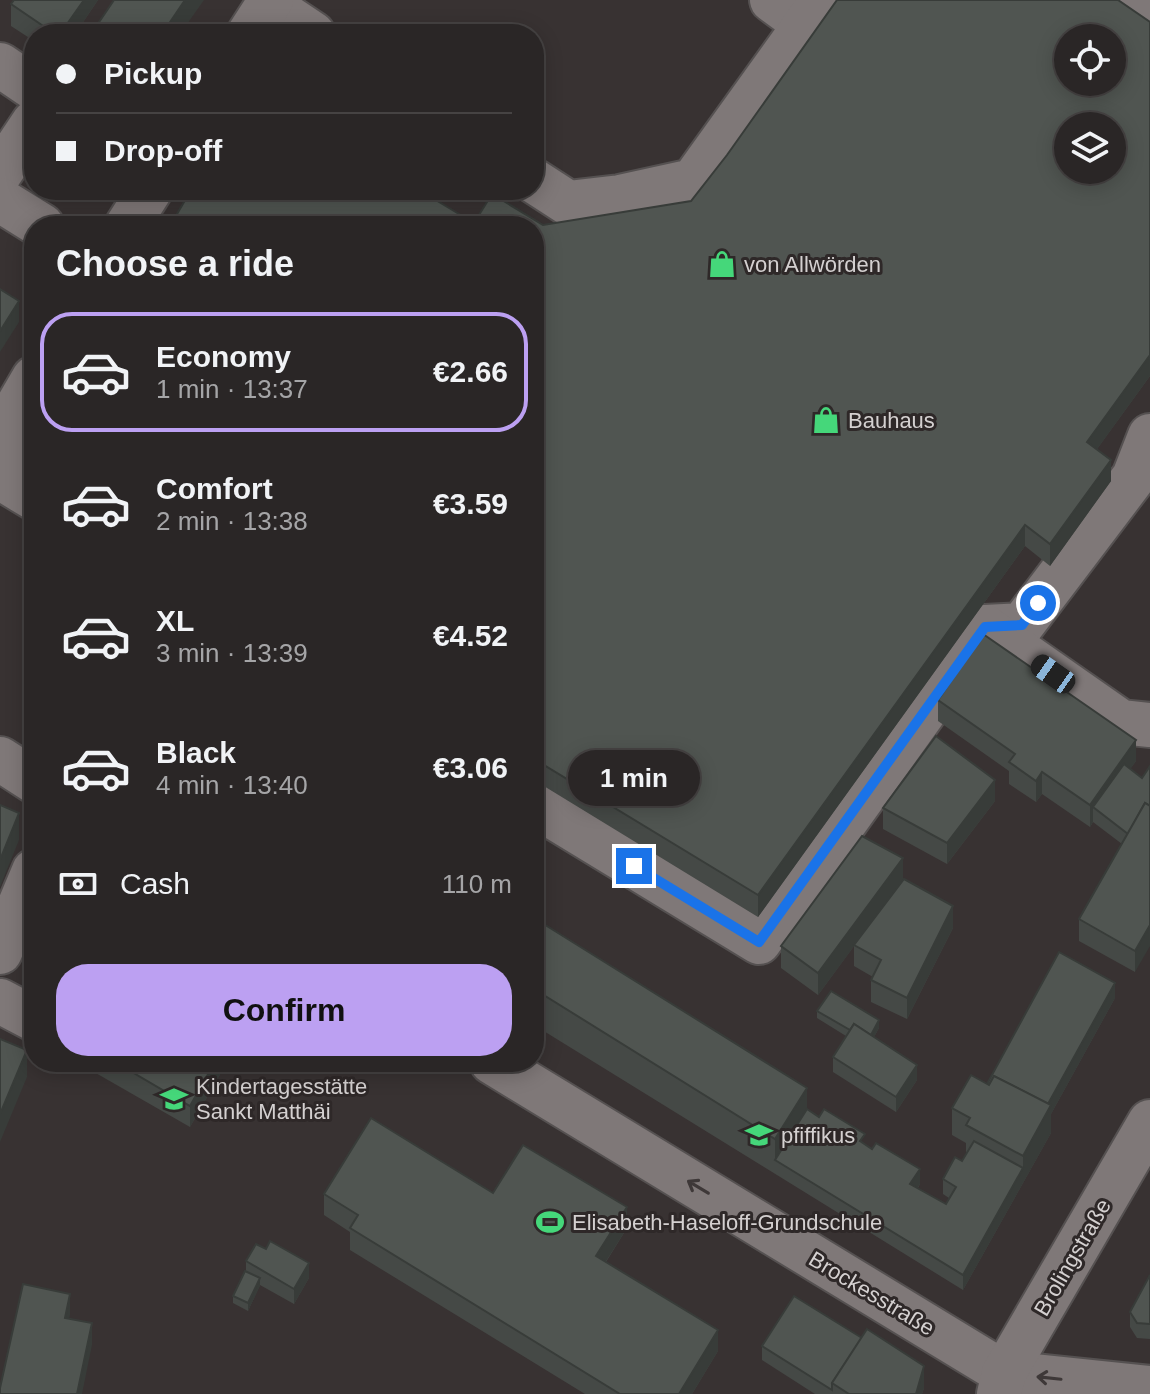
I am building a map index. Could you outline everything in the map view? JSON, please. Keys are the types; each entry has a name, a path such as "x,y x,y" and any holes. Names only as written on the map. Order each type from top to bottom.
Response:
{"street":[{"path":"1128,0 1150,16"},
{"path":"263,13 289,24"},
{"path":"544,187 568,203 620,197 693,181 799,28"},
{"path":"0,65 24,81"},
{"path":"0,173 24,137"},
{"path":"0,200 26,216"},
{"path":"24,395 17,407 1,478 24,492"},
{"path":"985,627 1022,625 1142,483 1150,437"},
{"path":"985,627 1121,722 1150,725"},
{"path":"544,811 759,942 985,627"},
{"path":"0,759 24,775"},
{"path":"0,952 24,895"},
{"path":"0,1001 24,1014"},
{"name":"Brockesstraße","path":"508,1072 1001,1384 1150,1388"},
{"name":"Brolingstraße","path":"1001,1384 1150,1122"}],"building":[{"path":"14,0 84,0 67,24 40,24 11,4"},
{"path":"114,0 185,0 169,24 98,24"},
{"name":"Bauhaus","path":"837,0 1118,0 1150,22 1150,355 1087,442 1111,460 1050,544 1025,525 758,895 544,765 544,225 691,201"},
{"name":"Bauhaus","path":"185,200 436,200 462,216 176,216"},
{"name":"Bauhaus","path":"488,200 502,200 528,216 478,216"},
{"path":"0,289 19,301 0,331"},
{"path":"983,634 1136,740 1090,805 1042,772 1036,781 1009,762 1015,754 938,700"},
{"path":"936,736 995,780 947,843 883,808"},
{"path":"1124,764 1142,778 1150,766 1150,806 1145,803 1128,834 1093,807"},
{"path":"1145,803 1150,806 1150,925 1135,951 1079,919"},
{"path":"0,805 19,813 0,860"},
{"path":"862,836 903,858 818,973 781,946"},
{"path":"904,879 953,906 907,998 871,980 881,960 854,945"},
{"path":"544,924 807,1088 775,1139 544,995"},
{"path":"1059,952 1115,983 1048,1104 994,1076 987,1084"},
{"path":"831,991 879,1020 871,1035 854,1024 850,1030 817,1011"},
{"path":"854,1024 917,1065 896,1097 833,1057"},
{"path":"0,1039 24,1049 24,1057 0,1114"},
{"path":"132,1072 209,1072 190,1106"},
{"path":"971,1075 989,1085 994,1076 1051,1105 1023,1156 966,1125 970,1118 952,1108"},
{"path":"807,1109 819,1117 824,1109 865,1134 860,1141 872,1149 876,1143 920,1169 910,1184 946,1204 956,1187 943,1179 955,1157 962,1161 974,1141 1023,1168 963,1275 775,1160"},
{"name":"Elisabeth-Haseloff-Grundschule","path":"371,1118 493,1193 523,1145 627,1207 596,1256 718,1330 679,1394 620,1394 350,1228 358,1215 324,1194"},
{"path":"270,1241 309,1263 294,1289 246,1261 256,1244 266,1249"},
{"path":"245,1271 260,1278 248,1303 233,1296"},
{"path":"1150,1275 1150,1324 1137,1323 1130,1312"},
{"path":"23,1284 70,1294 65,1318 92,1323 77,1394 0,1394"},
{"path":"794,1296 862,1338 832,1383 832,1390 762,1346"},
{"path":"867,1329 924,1366 916,1394 849,1394 832,1383"}],"place":[{"name":"von Allwörden","path":"722,264"},
{"name":"Bauhaus","path":"826,420"},
{"name":"Kindertagesstätte Sankt Matthäi","path":"174,1099"},
{"name":"pfiffikus","path":"759,1135"},
{"name":"Elisabeth-Haseloff-Grundschule","path":"550,1222"}],"route":[{"path":"634,866 759,942 985,627 1022,625 1038,603"}]}
